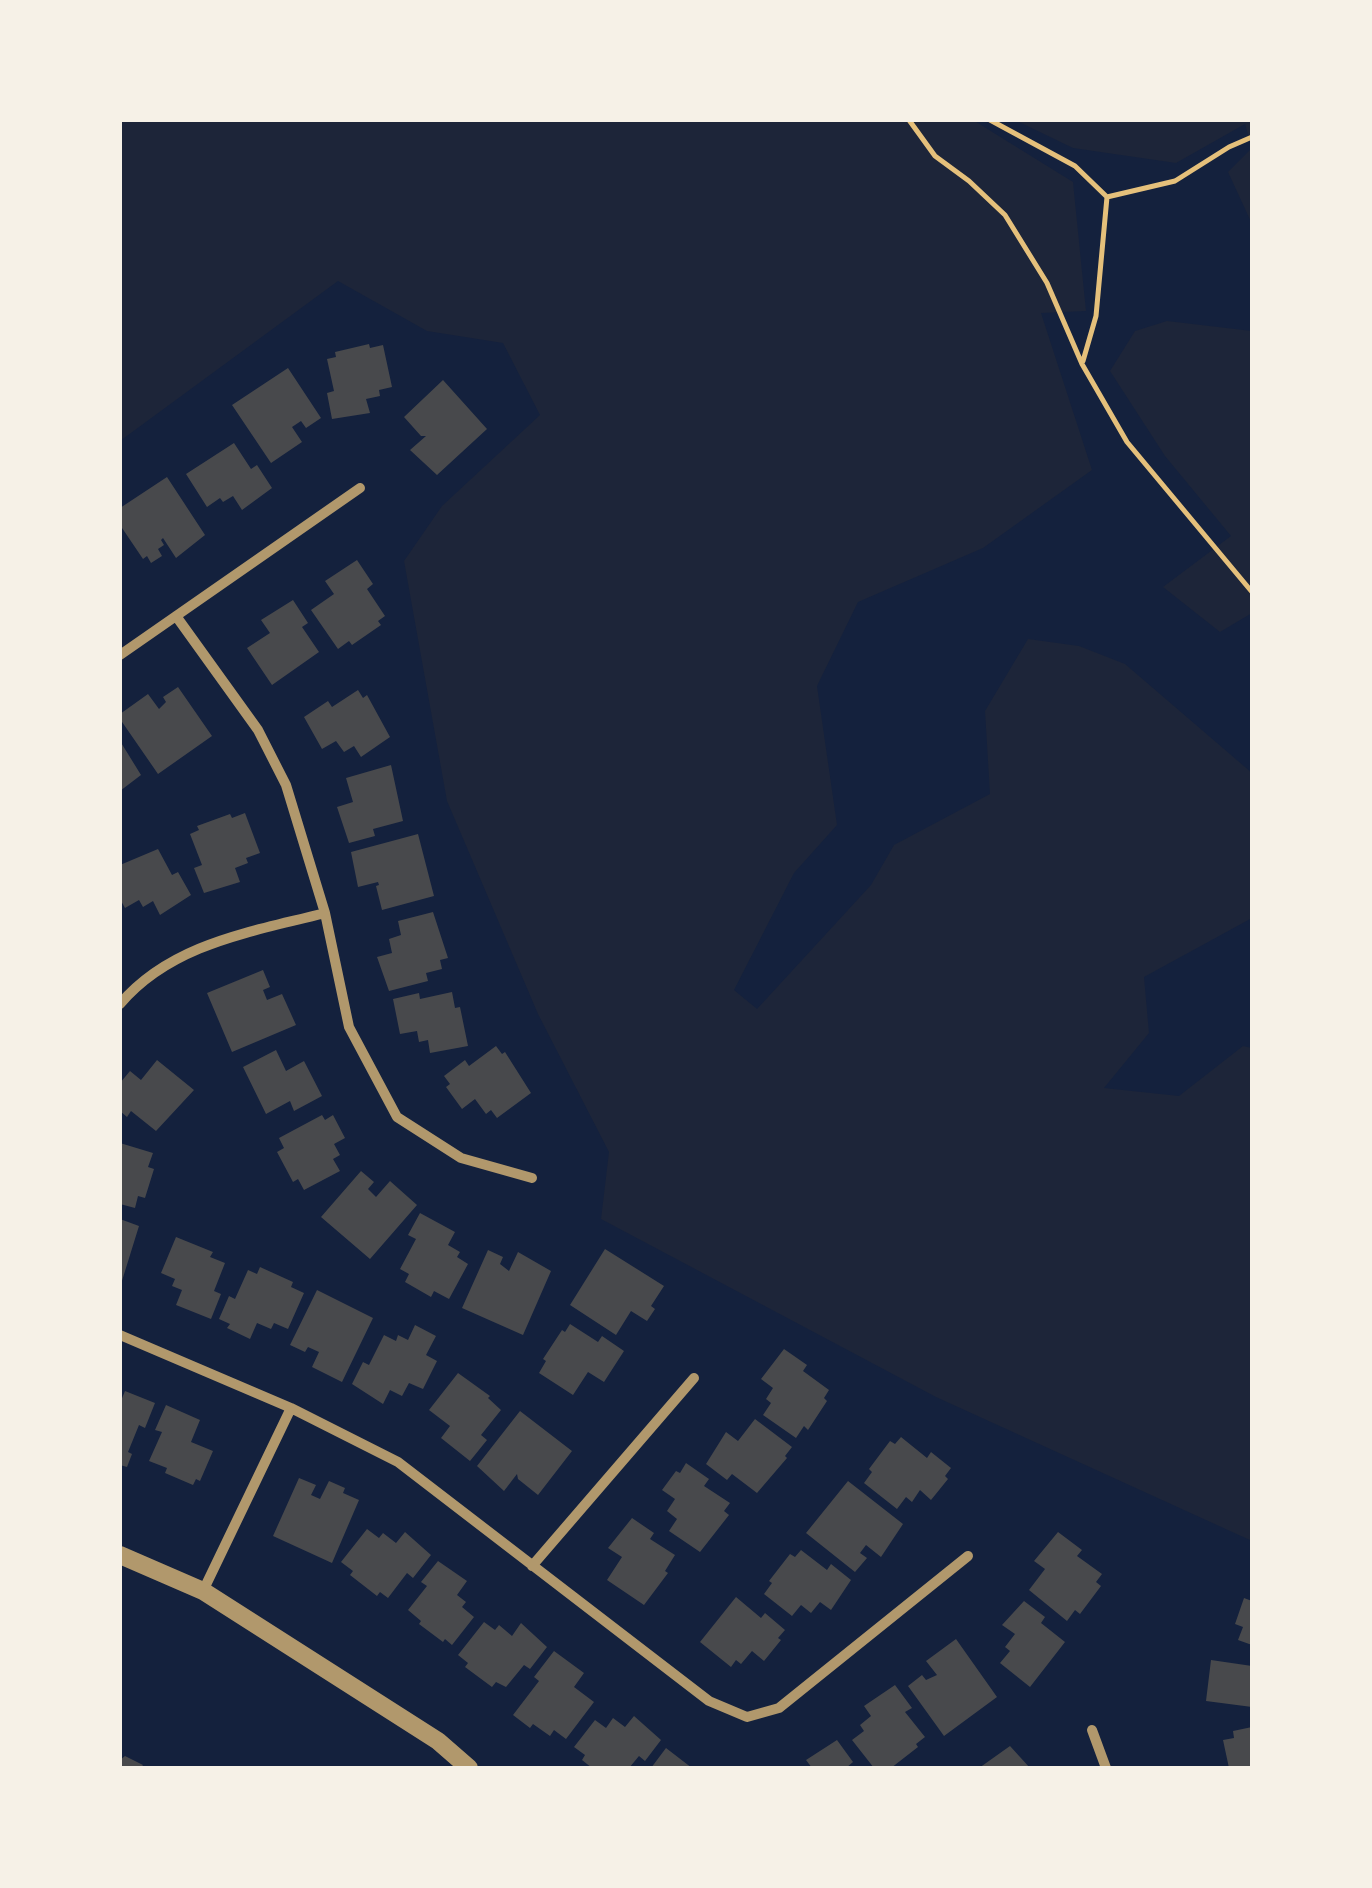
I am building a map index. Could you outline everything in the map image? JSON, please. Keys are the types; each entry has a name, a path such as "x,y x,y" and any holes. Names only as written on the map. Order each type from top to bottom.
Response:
{"street":[{"path":"120,654 360,488"},
{"path":"176,616 258,730 286,785 325,913 348,1027 397,1116 461,1158 532,1178"},
{"path":"120,1004 169,962 207,944 325,913"},
{"path":"120,1335 292,1408 398,1462 709,1701 747,1717 779,1708 968,1556"},
{"path":"532,1566 694,1378"},
{"path":"202,1591 292,1408"},
{"path":"120,1555 202,1591 438,1742 469,1768"},
{"path":"1092,1730 1106,1768"}],"path":[{"path":"909,120 935,156 1005,215 1046,284 1082,364 1127,442 1252,592"},
{"path":"990,120 1075,166 1106,196"},
{"path":"1106,196 1175,181 1252,137"},
{"path":"1082,364 1096,316 1106,196"}],"shaded area":[{"path":"120,120 973,120 1073,182 1086,311 1041,313 1092,470 983,548 858,602 817,686 837,825 794,873 734,990 757,1009 871,885 894,845 990,794 985,711 1028,639 1079,646 1125,664 1252,773 1252,918 1144,977 1149,1033 1104,1088 1179,1096 1243,1046 1252,1048 1252,1541 936,1397 601,1219 609,1152 538,1014 447,801 404,561 442,506 540,415 503,343 427,331 338,281 120,441"},
{"path":"1015,120 1252,120 1252,148 1245,124 1176,163 1073,148"},
{"path":"1252,148 1252,224 1228,172"},
{"path":"1167,321 1252,331 1252,613 1220,632 1163,587 1231,536 1165,456 1110,371 1135,331"}],"building":[{"path":"369,344 370,348 383,345 392,387 379,390 380,396 366,399 370,413 332,419 327,393 334,391 327,359 336,357 335,352"},
{"path":"288,368 321,418 306,428 301,421 292,427 302,442 271,463 232,405"},
{"path":"443,380 487,429 437,475 410,450 426,436 421,436 404,417"},
{"path":"234,443 251,469 257,465 272,488 242,510 233,496 223,502 220,498 207,507 186,474"},
{"path":"167,477 205,535 176,558 163,538 164,545 158,549 162,556 151,563 147,556 143,559 120,525 120,508"},
{"path":"357,560 373,584 367,589 385,616 378,621 381,625 352,645 349,641 338,649 311,610 334,594 325,581"},
{"path":"293,600 308,623 302,627 319,652 272,685 247,648 270,633 261,620"},
{"path":"178,687 212,736 158,774 120,714 148,694 159,709 166,702 163,697"},
{"path":"358,690 363,698 367,695 390,737 361,757 354,746 344,752 336,741 322,749 304,717 328,701 332,707"},
{"path":"120,741 141,775 120,791"},
{"path":"391,765 403,821 373,829 375,836 349,843 337,807 353,802 346,778"},
{"path":"245,813 260,853 235,868 240,882 204,893 194,868 202,865 190,834 199,830 197,826"},
{"path":"418,834 434,896 382,910 378,882 358,887 351,852"},
{"path":"158,849 172,875 178,872 191,895 160,915 153,901 143,907 139,900 125,908 120,899 120,865"},
{"path":"433,912 448,958 440,960 442,969 426,973 428,981 389,991 377,957 392,953 389,939 401,935 398,921"},
{"path":"263,970 270,987 263,990 267,1000 282,994 296,1025 232,1052 207,993"},
{"path":"452,992 455,1008 460,1007 468,1046 430,1053 428,1040 419,1042 417,1031 400,1034 393,999 419,993 420,999"},
{"path":"496,1046 502,1054 505,1052 531,1093 497,1118 491,1110 486,1114 475,1099 462,1109 446,1087 450,1084 444,1076 465,1060 469,1066"},
{"path":"276,1050 286,1071 304,1061 322,1096 294,1111 290,1101 266,1114 243,1067"},
{"path":"157,1060 194,1090 156,1131 131,1111 127,1117 120,1111 120,1083 130,1071 141,1080"},
{"path":"322,1115 325,1120 333,1115 345,1138 334,1144 340,1155 333,1159 340,1171 304,1190 298,1179 293,1182 277,1152 284,1148 279,1138"},
{"path":"120,1143 153,1153 148,1167 154,1169 145,1198 138,1196 135,1208 120,1204"},
{"path":"361,1171 374,1182 368,1189 376,1197 390,1181 417,1205 370,1259 321,1217"},
{"path":"420,1213 455,1232 448,1245 460,1252 457,1257 468,1264 449,1299 434,1291 431,1297 405,1282 409,1274 400,1269 416,1239 408,1235"},
{"path":"120,1219 139,1226 121,1284 120,1284"},
{"path":"176,1237 213,1252 210,1257 225,1263 214,1291 221,1294 211,1319 176,1305 182,1290 172,1286 175,1279 161,1273"},
{"path":"605,1249 664,1286 647,1321 631,1311 616,1335 570,1305"},
{"path":"488,1250 503,1257 500,1264 509,1271 518,1252 551,1271 523,1335 462,1308"},
{"path":"260,1267 293,1282 291,1287 304,1293 288,1329 274,1323 271,1329 257,1323 250,1339 227,1328 230,1324 219,1319 229,1296 235,1299 248,1270 257,1274"},
{"path":"317,1290 373,1318 342,1382 312,1367 319,1352 308,1347 305,1352 290,1345"},
{"path":"570,1324 598,1342 602,1336 624,1351 604,1382 588,1372 573,1395 539,1373 546,1361 543,1359"},
{"path":"415,1325 436,1336 426,1355 437,1361 423,1389 409,1383 402,1396 390,1390 383,1404 352,1384 363,1362 369,1365 384,1335 396,1341 398,1335 408,1340"},
{"path":"784,1349 807,1365 803,1371 829,1390 824,1398 827,1401 808,1430 804,1426 796,1438 763,1415 771,1403 766,1399 773,1388 761,1379"},
{"path":"458,1373 490,1396 501,1410 481,1435 487,1440 470,1461 441,1438 450,1426 429,1410"},
{"path":"125,1391 155,1403 145,1428 139,1425 128,1452 132,1454 127,1467 120,1465 120,1403"},
{"path":"166,1405 200,1420 191,1442 213,1451 200,1481 196,1479 193,1485 149,1461 162,1432 155,1430"},
{"path":"520,1411 572,1451 538,1495 517,1474 504,1491 477,1466"},
{"path":"755,1419 792,1447 757,1493 732,1474 727,1480 706,1464 726,1432 738,1441"},
{"path":"901,1437 927,1458 931,1452 951,1468 945,1476 948,1479 931,1500 920,1490 912,1502 906,1497 897,1509 864,1483 872,1472 869,1469 890,1441 895,1444"},
{"path":"686,1463 709,1479 704,1486 730,1503 724,1511 729,1515 700,1552 669,1531 677,1519 667,1511 675,1499 662,1490"},
{"path":"299,1478 316,1485 311,1495 320,1499 329,1481 359,1500 332,1563 273,1536"},
{"path":"848,1481 903,1524 881,1557 866,1545 860,1553 867,1558 855,1572 806,1533"},
{"path":"632,1518 654,1533 650,1539 675,1555 665,1571 668,1573 644,1605 607,1580 622,1557 608,1548"},
{"path":"367,1529 379,1538 383,1533 396,1543 405,1532 431,1555 413,1578 407,1573 388,1598 380,1592 377,1596 350,1575 353,1571 341,1562"},
{"path":"1058,1532 1082,1550 1077,1556 1102,1574 1096,1582 1101,1586 1080,1614 1075,1610 1067,1621 1029,1590 1045,1569 1034,1561"},
{"path":"801,1550 827,1570 831,1564 851,1580 831,1610 820,1602 811,1613 801,1605 792,1616 764,1594 790,1554 795,1557"},
{"path":"438,1561 467,1581 457,1595 466,1602 462,1607 474,1617 452,1645 419,1624 421,1621 408,1610 427,1586 421,1582"},
{"path":"736,1597 761,1618 765,1613 785,1630 764,1661 752,1651 741,1664 736,1660 731,1667 700,1642"},
{"path":"1244,1598 1252,1601 1252,1645 1238,1640 1243,1627 1235,1624"},
{"path":"1024,1601 1045,1617 1041,1623 1065,1642 1030,1687 1000,1663 1010,1651 1005,1647 1015,1634 1002,1625"},
{"path":"484,1622 495,1630 499,1625 512,1636 521,1623 547,1647 530,1669 524,1665 506,1687 496,1682 492,1687 465,1667 468,1663 458,1655"},
{"path":"956,1639 997,1697 944,1736 908,1686 922,1675 926,1680 937,1675 926,1661"},
{"path":"554,1651 584,1673 574,1687 594,1702 566,1739 554,1730 550,1736 533,1724 530,1728 513,1715 539,1681 534,1677"},
{"path":"1211,1660 1252,1666 1252,1707 1206,1701"},
{"path":"895,1685 912,1708 905,1712 925,1737 891,1768 874,1768 852,1740 864,1731 860,1725 871,1716 864,1706"},
{"path":"634,1716 661,1740 645,1761 639,1756 629,1768 592,1768 582,1760 585,1755 574,1747 595,1720 606,1728 613,1718 625,1727"},
{"path":"1252,1727 1252,1768 1229,1768 1223,1740 1234,1738 1233,1731"},
{"path":"837,1740 853,1762 846,1768 812,1768 806,1760"},
{"path":"1010,1746 1030,1768 979,1768"},
{"path":"666,1748 692,1768 651,1768"},
{"path":"125,1756 143,1765 120,1768 120,1760"}]}
